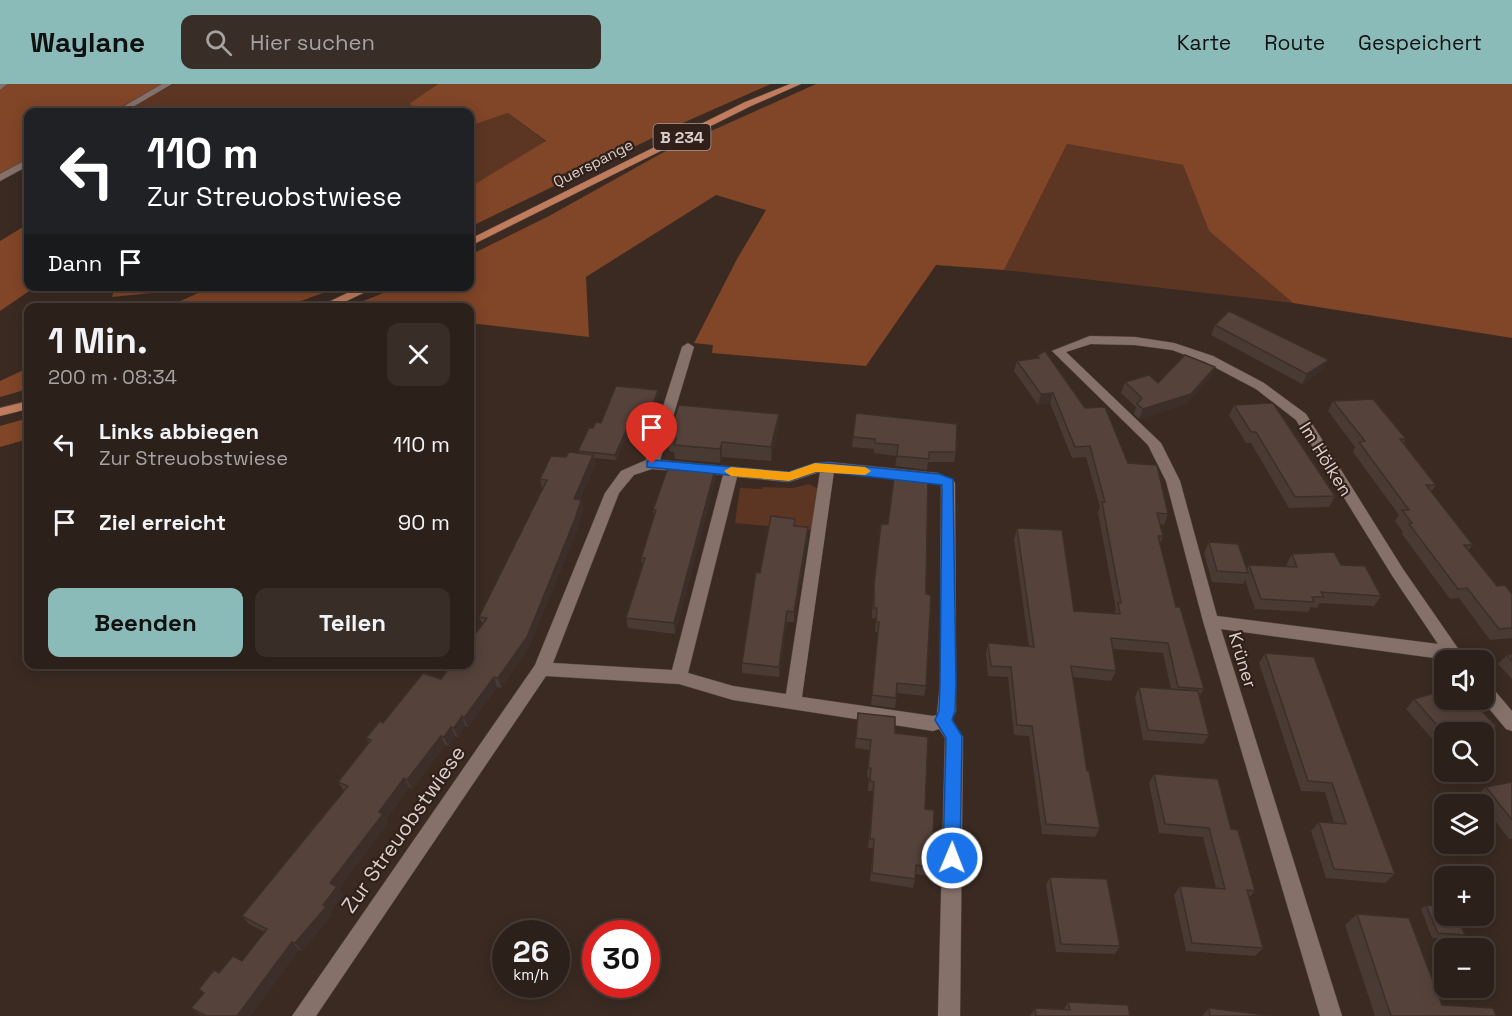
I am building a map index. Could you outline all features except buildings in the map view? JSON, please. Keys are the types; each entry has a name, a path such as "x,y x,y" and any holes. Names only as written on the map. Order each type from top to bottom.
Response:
{"main road":[{"name":"Querspange","path":"474,241 747,104 796,84"},
{"path":"333,303 361,291"},
{"path":"0,412 24,406"}],"street":[{"path":"125,108 168,84"},
{"path":"0,178 24,164"},
{"name":"Im Hölken","path":"1059,351 1090,340 1135,341 1174,347 1209,359 1260,386 1300,417 1451,650"},
{"path":"652,464 688,347"},
{"name":"Krüner","path":"1059,351 1154,443 1173,481 1211,621 1331,1016"},
{"name":"Zur Streuobstwiese","path":"303,1016 542,669 562,628 582,564 613,491 623,476 636,467 652,464 789,477 815,468 828,467 939,478 948,483 948,683 947,711 943,720"},
{"path":"793,701 828,467"},
{"path":"679,677 731,471"},
{"path":"1211,621 1434,653"},
{"path":"542,669 679,677 734,693 933,724 943,720 954,736 949,1016"},
{"path":"1494,702 1512,724"}],"shaded area":[{"path":"0,84 163,84 119,108 24,108 24,161 0,176"},
{"path":"174,84 438,84 410,103 412,108 130,108"},
{"path":"438,84 771,84 685,122 474,225 474,185 546,141 508,113 474,125 474,108 412,108 410,103"},
{"path":"816,84 1512,84 1512,338 1293,303 1209,231 1183,165 1067,144 1004,270 936,265 866,366 712,353 713,345 694,343 737,259 766,210 716,195 586,277 589,337 474,323 474,303 358,303 389,291 474,291 474,253 549,216 662,153"},
{"path":"508,113 546,142 474,185 474,125"},
{"path":"1067,144 1183,165 1209,231 1293,303 1004,270"},
{"path":"24,226 24,291 29,291 0,311 0,241"},
{"path":"114,291 171,291 112,297"},
{"path":"203,291 328,291 296,303 176,303"},
{"path":"24,370 24,390 0,397 0,381"},
{"path":"24,419 24,440 0,447 0,426"},
{"path":"809,484 820,490 814,527 809,530 735,523 740,488 793,488"}],"slow traffic":[{"path":"731,471 789,477 815,468 865,471"}],"route":[{"path":"652,464 789,477 815,468 828,467 939,478 948,483 950,534 948,683 947,711 943,720 954,736 952,858"}]}
